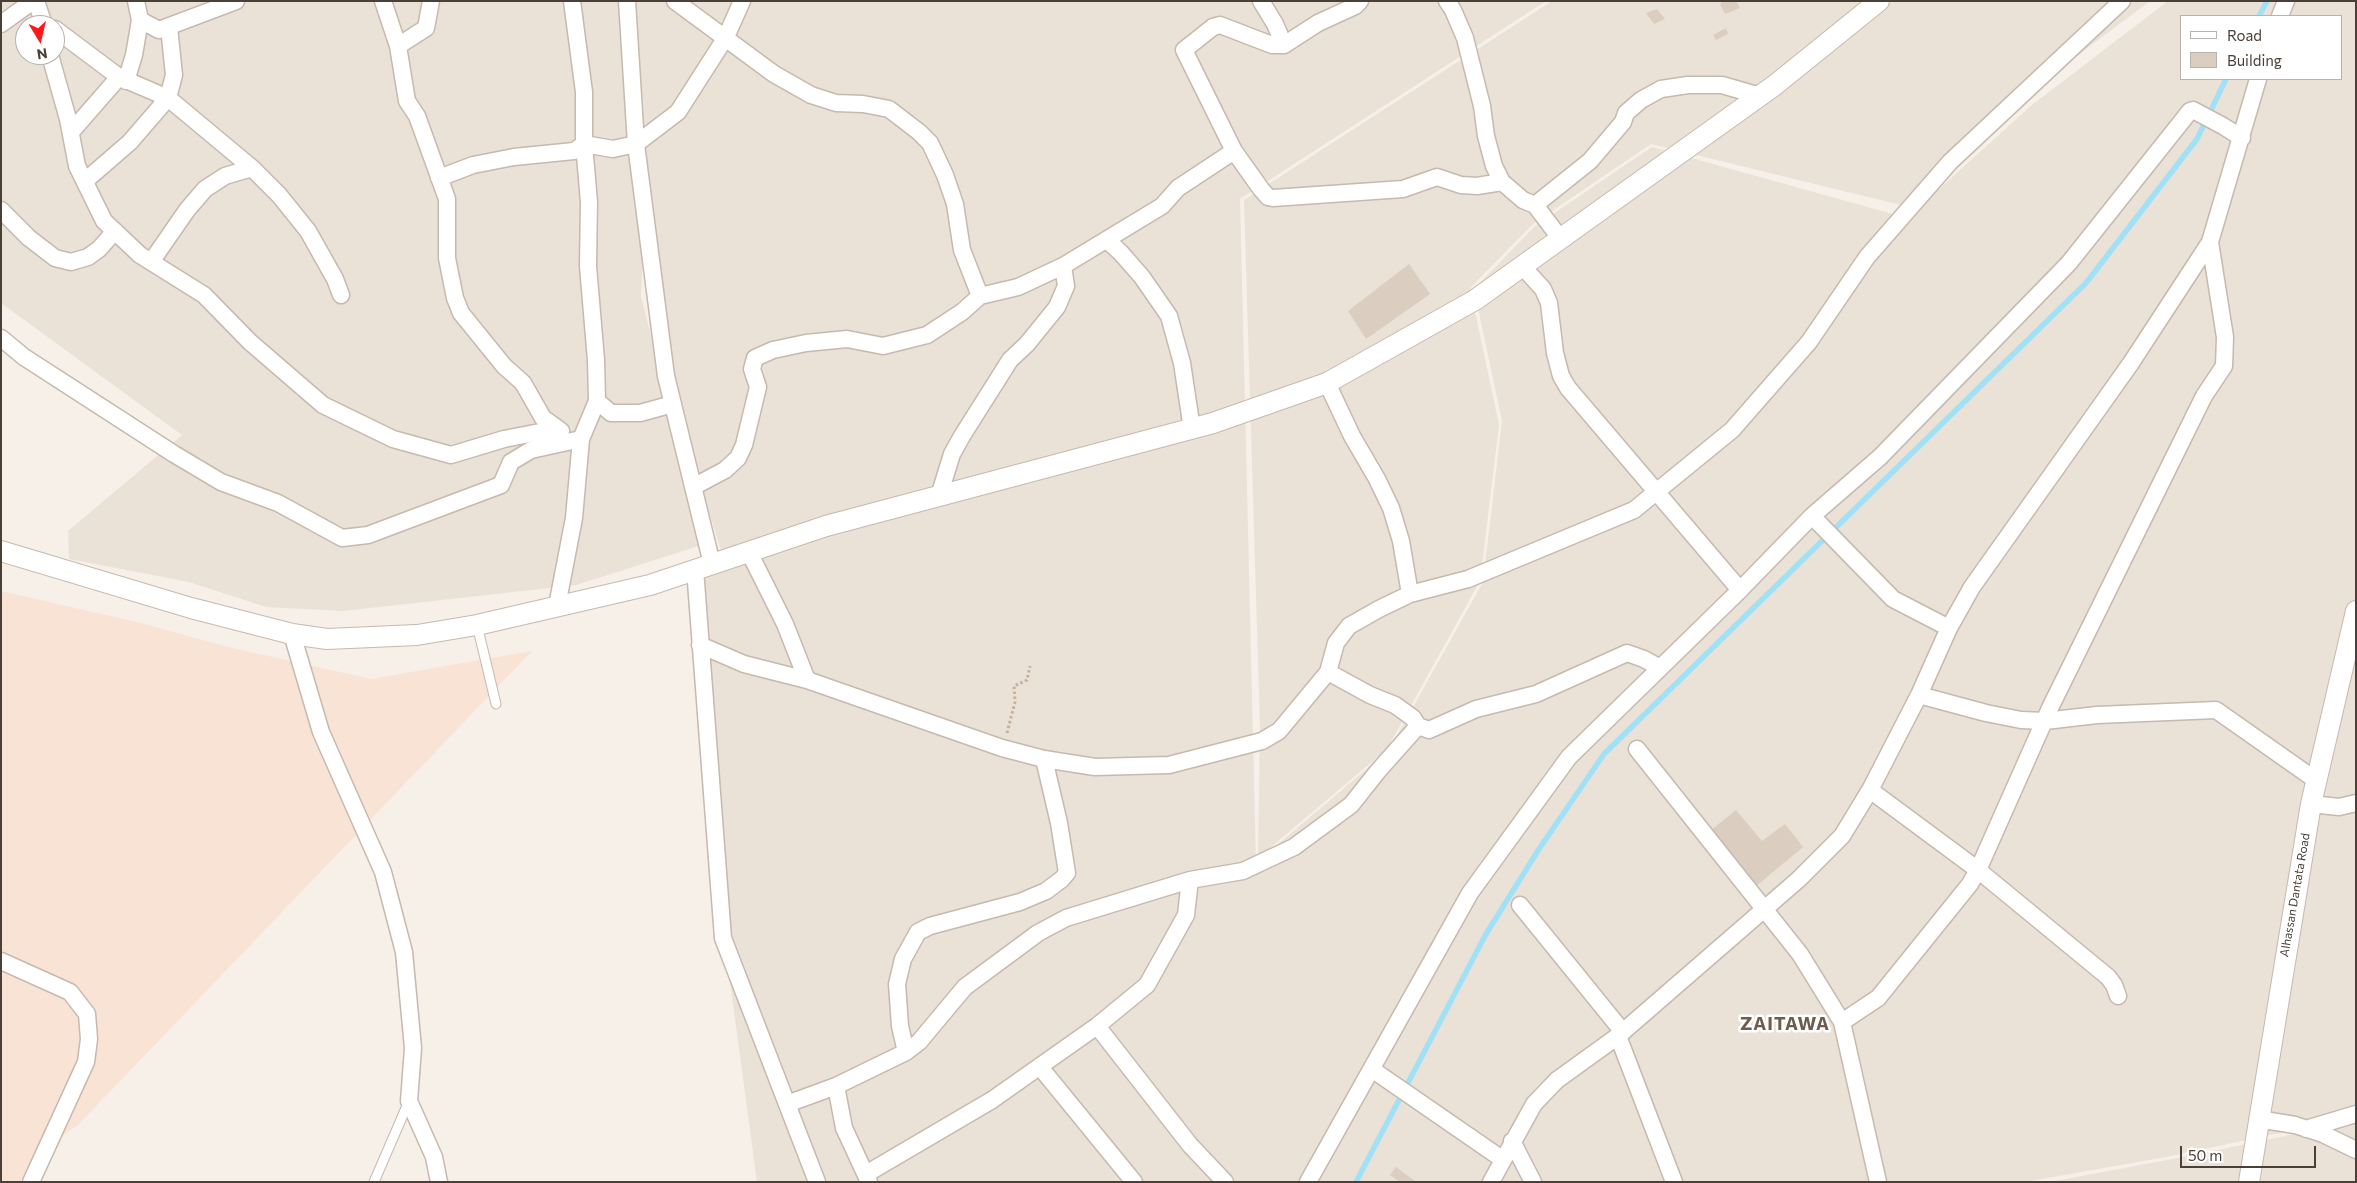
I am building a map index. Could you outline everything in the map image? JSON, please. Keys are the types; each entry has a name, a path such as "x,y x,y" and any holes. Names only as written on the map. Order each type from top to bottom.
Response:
{"street":[{"path":"1,24 34,1 43,15"},
{"path":"71,132 122,79 134,55 140,20 136,1"},
{"path":"140,20 159,30 169,28 236,1"},
{"path":"382,1 398,46 407,101 418,116 447,199 447,258 455,298 461,314 504,366 523,383 543,418 555,429 581,440"},
{"path":"398,46 426,28 431,1"},
{"path":"557,606 574,518 581,440 597,401 596,360 588,266 589,202 584,144 584,92 572,1"},
{"path":"627,1 636,144 666,376 693,487 704,567 700,645 723,938 817,1182"},
{"path":"675,1 774,74 810,95 836,103 863,104 889,109 930,143 955,204 962,250 980,296"},
{"path":"439,178 474,165 514,157 574,151 584,144 613,149 636,144 678,112 726,37 742,1"},
{"path":"1261,1 1276,24 1284,45"},
{"path":"1360,1 1348,10 1318,23 1284,45 1272,45 1220,25 1213,27 1184,50 1234,151 1265,193 1274,198 1403,189 1437,177 1461,186 1477,186 1502,182"},
{"path":"1447,1 1465,38 1482,106 1486,136 1494,166 1502,182 1523,200 1535,205 1560,238"},
{"path":"1,551 191,608 292,634 328,639 417,635 477,625 650,585 826,526 1192,429 1277,402 1327,382 1474,300 1760,96 1879,1"},
{"path":"700,645 744,664 807,680 1002,748 1044,759 1095,766 1169,765 1262,741 1279,731 1328,672 1336,644 1349,626 1410,594 1477,575 1634,510 1732,430 1809,342 1867,257 1950,162 2122,1"},
{"path":"2280,15 2286,1"},
{"path":"85,181 130,142 168,98 174,75 169,28"},
{"path":"65,37 122,79 168,98 252,168 279,195 308,231 335,279 341,295"},
{"path":"53,65 78,166 104,221 140,255 204,295 250,342 324,405 393,438 451,455 504,439 555,429"},
{"path":"1491,1182 1534,1104 1558,1080 1620,1034 1799,878 1842,836 1870,790 1919,695 1949,628 1972,587 2131,363 2210,242 2258,80"},
{"path":"1535,205 1590,161 1622,122 1626,113 1641,100 1661,89 1688,85 1722,85 1760,96"},
{"path":"1308,1182 1378,1074 1470,893 1569,757 1880,457 2069,263 2190,111 2193,110 2242,138"},
{"path":"693,487 725,470 738,458 744,445 758,387 752,369 755,358 773,350 806,343 847,339 883,346 927,335 962,312 980,296 1018,287 1063,266 1108,241 1133,222 1162,206 1178,188 1234,151"},
{"path":"151,262 187,210 205,189 225,176 252,168"},
{"path":"1,210 29,238 55,258 71,262 94,253 115,231"},
{"path":"1108,241 1142,277 1169,316 1182,363 1192,429"},
{"path":"1842,1022 1878,998 1915,954 1978,870 2045,721 2204,396 2224,366 2225,337 2210,242"},
{"path":"939,496 952,454 962,436 1010,360 1056,307 1066,286 1063,266"},
{"path":"1522,266 1543,289 1549,303 1555,353 1561,376 1568,388 1740,590"},
{"path":"1,338 24,357 174,454 221,482 278,503 342,538 368,535 501,485 510,462 531,450 581,440"},
{"path":"1327,382 1352,436 1377,478 1391,508 1401,541 1410,594"},
{"path":"597,401 611,413 640,413 673,404"},
{"path":"1816,520 1893,599 1949,628"},
{"path":"749,552 785,624 807,680"},
{"name":"Alhassan Dantata Road","path":"2249,1182 2311,804 2356,611"},
{"path":"292,634 321,732 383,872 404,952 413,1048 409,1101 434,1157 439,1182"},
{"path":"1328,672 1370,695 1395,705 1412,718 1418,726 1433,730 1469,711 1536,694 1627,653 1644,659 1660,668"},
{"path":"1919,695 1986,713 2045,721 2097,715 2216,710 2316,781"},
{"path":"787,1104 836,1086 906,1052 919,1042 965,987 1038,933 1066,918 1190,880 1243,871 1294,847 1352,805 1378,770 1418,726"},
{"path":"1637,749 1800,954 1842,1022 1878,1182"},
{"path":"906,1052 900,1026 897,984 903,960 918,932 930,926 1020,902 1046,891 1062,879 1066,873 1059,823 1044,759"},
{"path":"1870,790 1978,870 2108,977 2114,985 2118,996"},
{"path":"2311,804 2339,806 2356,803"},
{"path":"836,1086 844,1128 867,1178 992,1100 1097,1026 1147,985 1186,915 1190,880"},
{"path":"1520,905 1620,1034 1674,1182"},
{"path":"1,961 70,992 87,1014 89,1039 86,1062 31,1182"},
{"path":"1097,1026 1190,1144 1224,1182"},
{"path":"1040,1066 1126,1180"},
{"path":"1378,1074 1502,1159"},
{"path":"2306,1129 2356,1114"},
{"path":"2258,1119 2323,1134 2356,1150"},
{"path":"1512,1141 1533,1182"}],"lane":[{"path":"477,625 496,704"},
{"path":"374,1182 409,1101"}],"path":[{"path":"1002,748 1015,702 1014,686 1027,680 1030,666"}],"shaded area":[{"path":"1,1 1546,1 1240,199 1256,863 1389,750 1483,582 1502,421 1474,289 1535,226 1652,147 1907,218 2032,105 2168,1 2356,1 2356,1117 2166,1157 2025,1182 757,1182 723,929 699,569 724,560 668,380 645,185 641,297 705,544 576,585 343,611 266,607 189,582 69,559 68,531 182,435 1,303"},
{"path":"1552,1 2150,1 1993,119 1905,206 1651,144 1533,224 1470,288 1499,425 1480,581 1387,749 1258,858 1260,727 1244,200"},
{"path":"1,591 141,623 224,646 371,679 532,651 78,1125 32,1157 20,1182 1,1182"},
{"path":"2356,1121 2356,1182 2050,1182 2204,1153"}],"building":[{"path":"1724,1 1736,1 1740,8 1725,14 1720,4"},
{"path":"1657,9 1665,19 1654,24 1646,13"},
{"path":"1726,28 1728,34 1716,40 1713,35"},
{"path":"1409,264 1430,294 1366,339 1348,311"},
{"path":"1736,810 1762,841 1785,824 1803,847 1755,887 1710,831"},
{"path":"1396,1167 1416,1182 1400,1182 1390,1175"}],"waterway":[{"path":"2260,15 2267,1"},
{"path":"1356,1182 1486,934 1539,849 1604,754 2086,283 2197,139 2226,80"}],"district":[{"name":"ZAITAWA","path":"1785,1024"}]}
